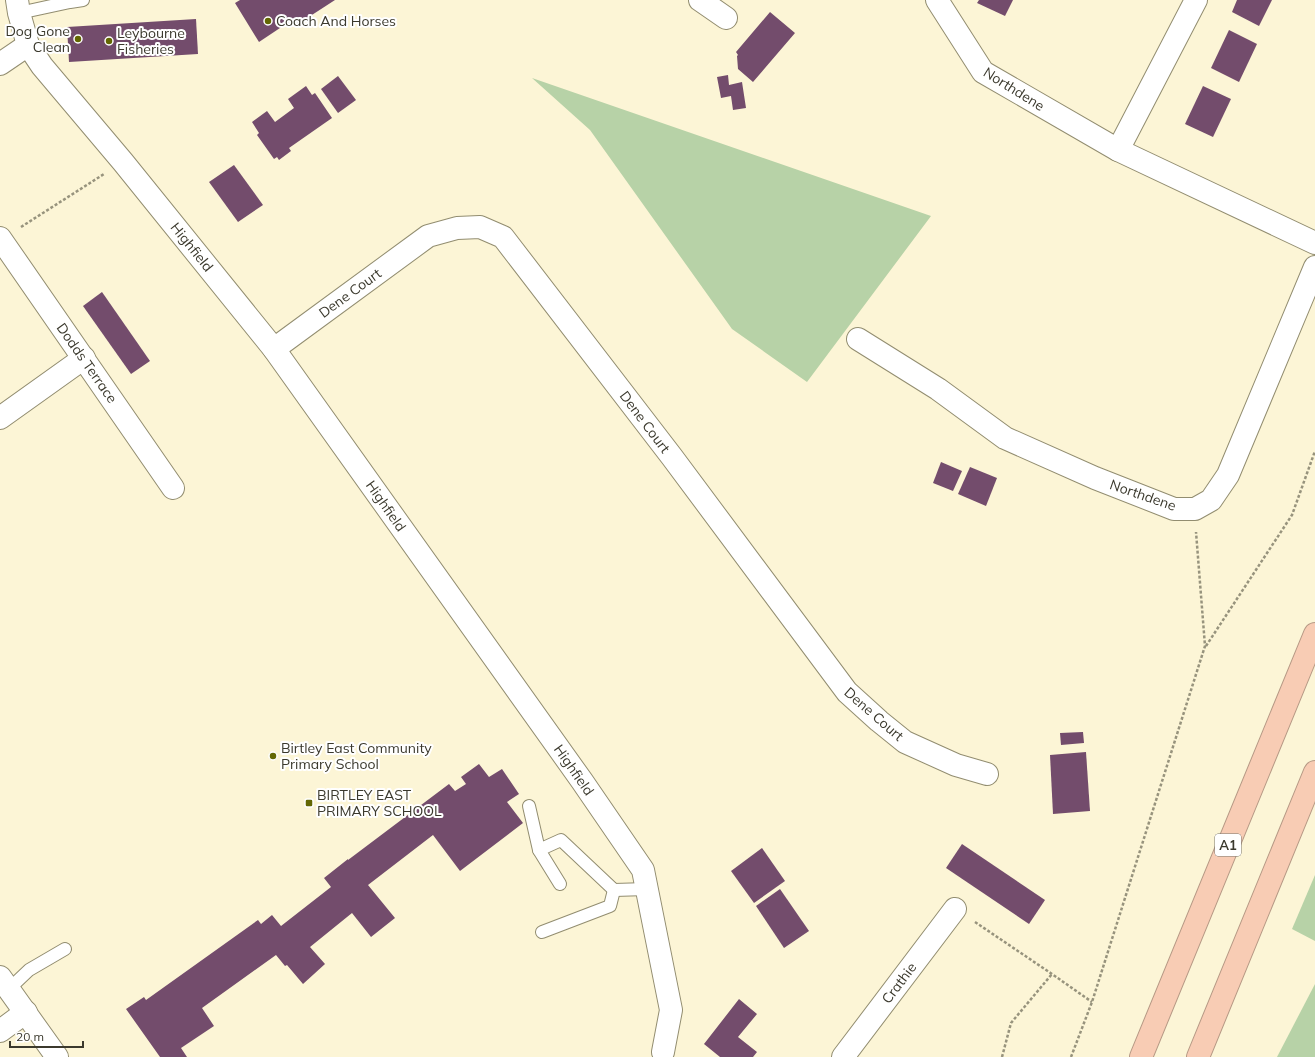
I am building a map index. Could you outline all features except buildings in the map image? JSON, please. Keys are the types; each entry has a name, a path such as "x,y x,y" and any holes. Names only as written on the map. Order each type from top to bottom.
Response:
{"highway":[{"name":"A1","path":"1142,1057 1315,634"},
{"path":"1198,1057 1315,772"}],"street":[{"path":"700,0 726,18"},
{"name":"Northdene","path":"937,0 983,72 1118,150 1315,243"},
{"path":"1118,150 1196,0"},
{"name":"Highfield","path":"18,6 28,45 42,66 123,162 274,349 582,781 643,870 671,1010 664,1055"},
{"path":"0,64 28,45"},
{"name":"Dene Court","path":"274,349 428,236 457,228 480,227 503,237 672,457 847,692 905,742 956,765 987,774"},
{"name":"Dodds Terrace","path":"1,239 173,488"},
{"name":"Northdene","path":"858,339 938,389 1005,438 1095,478 1174,509 1195,509 1210,500 1228,475 1315,267"},
{"path":"0,418 84,358"},
{"name":"Crathie","path":"843,1057 955,909"},
{"path":"4,983 57,1057"},
{"path":"0,1031 26,1012"}],"lane":[{"path":"18,6 83,0"},
{"path":"530,806 538,850 560,884"},
{"path":"538,850 561,840 614,890 647,889"},
{"path":"542,932 610,906 614,890"},
{"path":"4,983 65,949"}],"path":[{"path":"1,239 123,162"},
{"path":"1071,1057 1092,1002 1205,646 1292,515 1315,451"},
{"path":"1195,509 1205,646"},
{"path":"955,909 1092,1002"},
{"path":"1002,1057 1011,1023 1052,974"}],"green space":[{"path":"532,78 931,216 807,382 732,329 590,130"},
{"path":"1315,875 1315,941 1292,929"},
{"path":"1315,984 1315,1057 1277,1057"}],"place":[{"name":"Coach And Horses","path":"268,21"},
{"name":"Dog Gone Clean","path":"78,39"},
{"name":"Leybourne Fisheries","path":"109,41"},
{"name":"Birtley East Community Primary School","path":"273,756"},
{"name":"BIRTLEY EAST PRIMARY SCHOOL","path":"309,803"}]}
